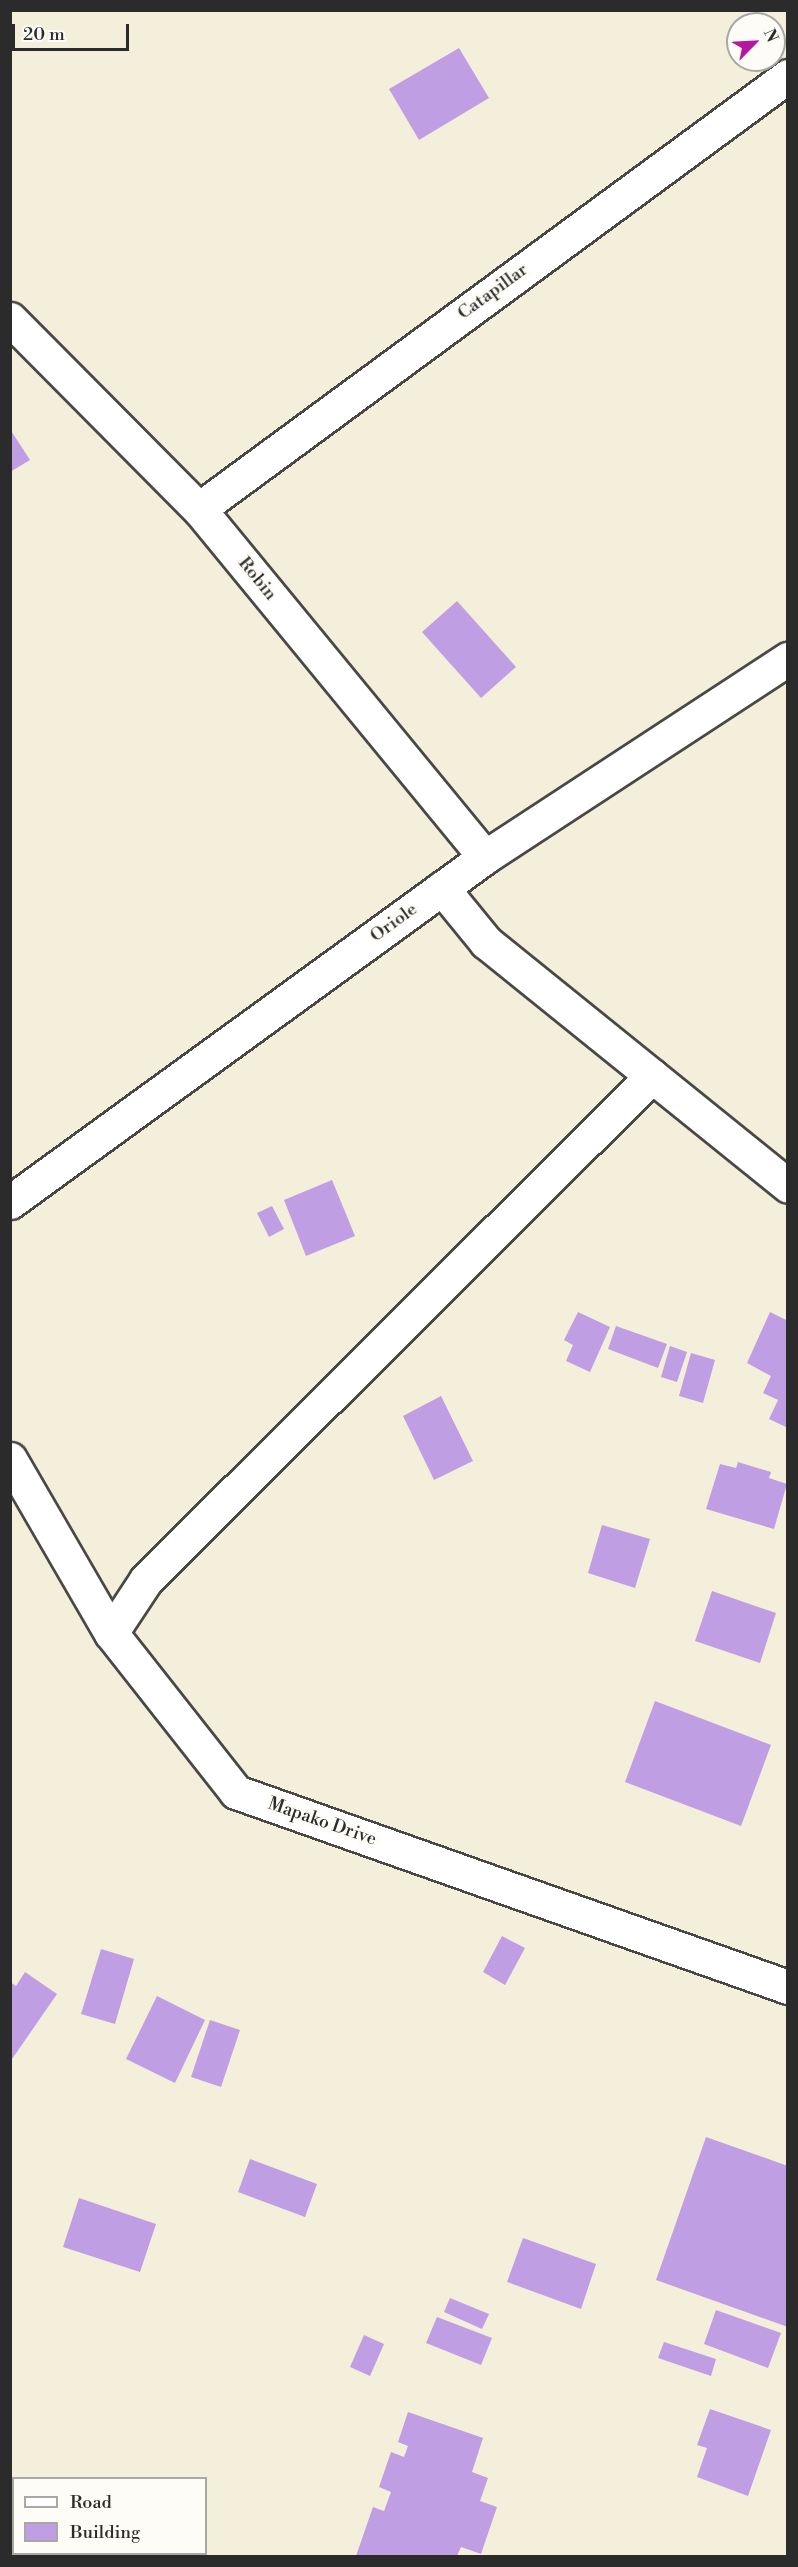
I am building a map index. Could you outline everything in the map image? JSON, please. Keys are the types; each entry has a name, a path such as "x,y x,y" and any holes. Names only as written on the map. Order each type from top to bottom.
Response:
{"street":[{"name":"Catapillar","path":"199,509 788,76"},
{"name":"Robin","path":"10,319 199,509 485,857"},
{"name":"Oriole","path":"10,1202 485,857 788,659"},
{"path":"442,888 486,942 788,1186"},
{"path":"111,1633 146,1580 652,1076"},
{"name":"Mapako Drive","path":"10,1459 111,1633 236,1792 788,1987"}],"building":[{"path":"459,48 489,98 419,140 389,89"},
{"path":"10,429 30,460 10,472"},
{"path":"457,601 516,667 481,698 422,632"},
{"path":"332,1180 355,1236 306,1256 284,1200"},
{"path":"272,1206 284,1229 269,1237 257,1213"},
{"path":"578,1312 610,1327 590,1372 566,1361 573,1345 564,1340"},
{"path":"770,1312 788,1321 788,1428 769,1419 778,1400 763,1393 771,1376 747,1363"},
{"path":"616,1326 667,1344 658,1368 608,1349"},
{"path":"670,1346 687,1352 677,1382 661,1377"},
{"path":"691,1353 715,1360 703,1403 679,1396"},
{"path":"441,1396 473,1461 434,1480 403,1416"},
{"path":"738,1462 771,1472 769,1478 787,1484 774,1529 706,1509 720,1464 736,1468"},
{"path":"602,1525 650,1539 635,1588 588,1573"},
{"path":"712,1591 776,1613 760,1663 695,1641"},
{"path":"655,1701 771,1745 741,1826 625,1782"},
{"path":"502,1936 525,1948 505,1985 483,1972"},
{"path":"101,1949 134,1959 115,2024 81,2014"},
{"path":"25,1972 57,1994 10,2062 10,1982 16,1986"},
{"path":"157,1996 205,2020 175,2083 126,2059"},
{"path":"210,2020 240,2030 221,2087 191,2077"},
{"path":"706,2137 788,2166 788,2327 656,2280"},
{"path":"250,2159 317,2184 305,2217 238,2192"},
{"path":"79,2198 156,2224 140,2272 63,2247"},
{"path":"523,2238 596,2264 581,2309 507,2282"},
{"path":"450,2298 489,2314 482,2329 444,2312"},
{"path":"716,2310 781,2333 768,2368 704,2344"},
{"path":"437,2317 492,2338 481,2365 426,2343"},
{"path":"364,2335 384,2344 370,2376 350,2367"},
{"path":"664,2342 716,2359 711,2376 658,2358"},
{"path":"710,2409 771,2430 748,2496 697,2477 707,2448 697,2445"},
{"path":"408,2412 483,2438 472,2472 488,2478 480,2501 497,2507 481,2554 461,2547 457,2556 356,2556 373,2507 384,2511 391,2492 379,2487 391,2452 404,2457 408,2446 398,2442"}]}
